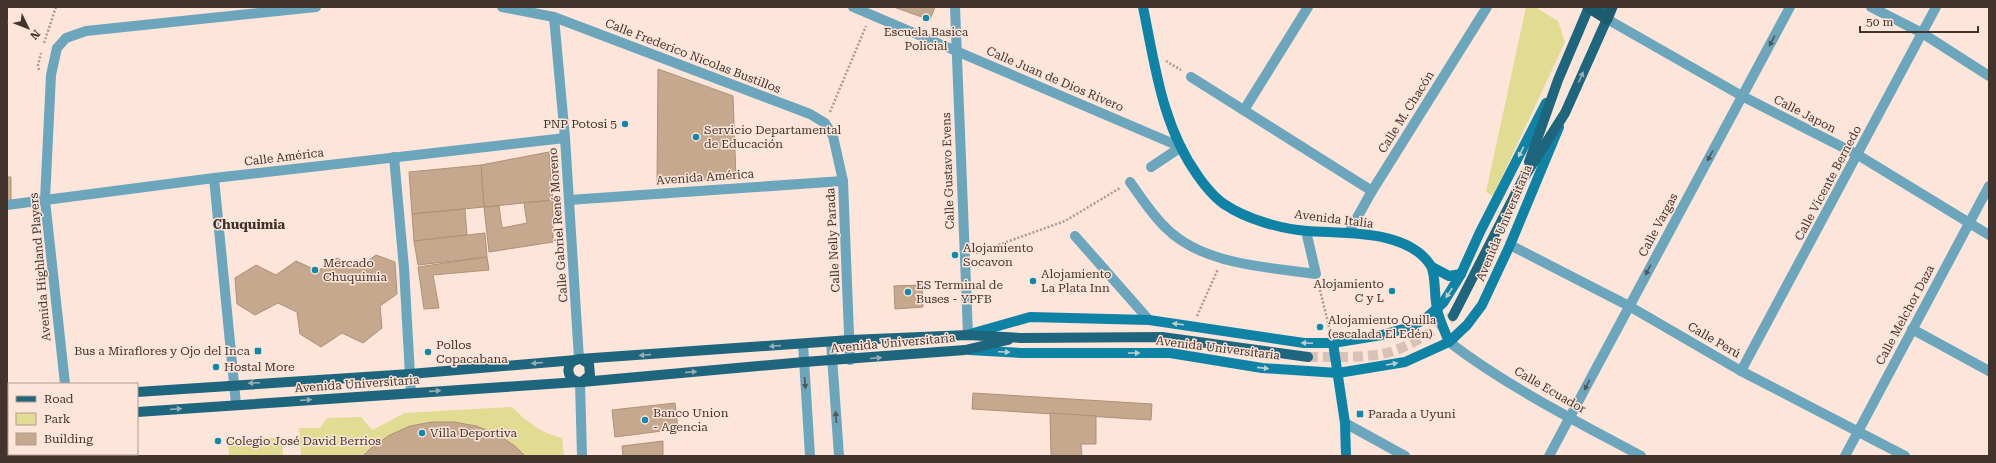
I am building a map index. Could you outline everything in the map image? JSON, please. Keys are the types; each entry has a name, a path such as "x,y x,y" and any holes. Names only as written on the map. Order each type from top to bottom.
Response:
{"highway":[{"path":"1589,7 1607,19"},
{"name":"Avenida Universitaria","path":"1607,19 1612,7"}],"main road":[{"name":"Avenida Italia","path":"1142,7 1165,110 1181,147 1198,176 1224,204 1259,221 1306,231 1349,232 1399,242 1419,253 1432,267 1449,276 1461,274"},
{"name":"Avenida Universitaria","path":"138,392 235,384 410,374 850,340 968,335 1030,318 1149,320 1193,325 1304,343 1333,343 1382,335 1410,327 1425,318 1443,303 1461,274 1480,232 1558,80 1589,7"},
{"path":"1605,7 1607,19"},
{"name":"Avenida Universitaria","path":"138,412 236,404 580,382 804,362 850,360 965,350 1021,353 1170,353 1262,368 1338,373 1405,362 1449,342 1467,325 1482,305 1510,246 1565,112 1607,19"},
{"path":"1523,179 1558,80"},
{"path":"1453,316 1523,179 1565,112"},
{"path":"1432,267 1437,308 1449,342"},
{"path":"968,335 1020,338 1162,337 1308,358"},
{"path":"965,350 1020,338"},
{"path":"1333,343 1345,423 1346,456"},
{"path":"579,360 589,364 591,371 588,378 580,382 571,379 568,372 570,365 579,360"}],"street":[{"name":"Avenida Highland Players","path":"65,383 45,200 51,75 57,48 66,38 86,31 316,7"},
{"name":"Calle Frederico Nicolas Bustillos","path":"502,7 554,17 810,114 825,123"},
{"name":"Calle Juan de Dios Rivero","path":"853,7 1181,147"},
{"name":"Calle Gustavo Evens","path":"955,7 968,335"},
{"path":"1244,110 1308,7"},
{"name":"Calle M. Chacón","path":"1349,232 1372,191 1487,7"},
{"name":"Calle Vargas","path":"1550,456 1790,7"},
{"path":"1871,7 1922,34 1989,76"},
{"name":"Calle Vicente Bernedo","path":"1741,371 1936,7"},
{"name":"Calle Gabriel René Moreno","path":"554,17 565,138 579,360"},
{"name":"Calle Japon","path":"1607,19 1742,96 1858,155 1968,224 1989,235"},
{"path":"1191,77 1372,191"},
{"name":"Calle Nelly Parada","path":"825,123 833,136 843,181 850,360"},
{"name":"Calle América","path":"7,205 214,178 565,138"},
{"path":"1151,167 1181,147"},
{"path":"394,157 404,268 411,393"},
{"path":"214,178 236,404"},
{"name":"Avenida América","path":"569,200 843,181"},
{"path":"1130,182 1166,228 1192,246 1222,258 1244,264 1316,274 1306,231"},
{"name":"Calle Melchor Daza","path":"1845,456 1989,186"},
{"path":"1074,236 1149,320"},
{"name":"Calle Perú","path":"1510,246 1629,306 1741,371 1858,430 1905,456"},
{"path":"1912,329 1989,371"},
{"path":"831,342 839,456"},
{"name":"Calle Ecuador","path":"1449,342 1471,359 1570,418 1641,456"},
{"path":"803,344 810,456"},
{"path":"580,382 582,456"},
{"path":"1345,423 1405,456"}],"path":[{"path":"38,65 56,7"},
{"path":"825,123 871,14"},
{"path":"1152,52 1191,77"},
{"path":"964,257 1065,221 1130,182"},
{"path":"1193,325 1222,258"},
{"path":"1316,274 1333,343"}],"green space":[{"path":"1526,7 1535,7 1558,21 1565,42 1493,196 1486,192"},
{"name":"Villa Deportiva","path":"512,407 541,430 562,438 564,456 301,456 299,428 320,428 327,418 361,417 372,430 405,413"},
{"path":"282,437 283,456 229,456 228,441"}],"building":[{"path":"894,7 935,7 930,20"},
{"name":"Servicio Departamental de Educación","path":"658,69 733,96 736,178 657,184"},
{"path":"549,152 553,200 484,207 481,165"},
{"path":"481,165 484,207 412,214 409,172"},
{"path":"7,177 11,177 11,200 7,201"},
{"path":"553,200 553,242 489,252 484,207 499,206 502,228 527,223 524,203"},
{"path":"465,209 467,235 414,241 412,214"},
{"path":"485,233 487,257 418,265 414,241"},
{"path":"376,255 395,262 397,294 380,306 382,328 363,343 342,333 321,347 300,334 297,312 278,303 255,315 237,304 235,278 256,265 276,275 296,261 318,271 337,258 357,269"},
{"path":"487,257 489,270 433,275 439,308 424,309 418,267"},
{"name":"ES Terminal de Buses - YPFB","path":"922,285 923,307 895,309 894,286"},
{"path":"973,393 1152,404 1151,420 972,409"},
{"name":"Banco Union - Agencia","path":"675,403 678,429 615,437 612,410"},
{"path":"1050,413 1096,416 1096,444 1081,444 1082,456 1051,456"},
{"path":"432,422 454,422 476,426 497,434 515,446 525,456 363,456 372,447 390,435 410,426"},
{"path":"663,441 663,456 623,456 622,446"}],"tunnel":[{"path":"1308,357 1345,357 1382,354 1411,344 1453,316"}],"place":[{"name":"Escuela Basica Policial","path":"926,18"},
{"name":"PNP Potosi 5","path":"625,124"},
{"name":"Servicio Departamental de Educación","path":"696,137"},
{"name":"Alojamiento Socavon","path":"955,255"},
{"name":"Mercado Chuquimia","path":"315,270"},
{"name":"Alojamiento La Plata Inn","path":"1033,281"},
{"name":"Alojamiento C y L","path":"1392,291"},
{"name":"ES Terminal de Buses - YPFB","path":"908,292"},
{"name":"Alojamiento Quilla (escalada El Edén)","path":"1320,327"},
{"name":"Bus a Miraflores y Ojo del Inca","path":"258,351"},
{"name":"Pollos Copacabana","path":"428,352"},
{"name":"Hostal More","path":"216,367"},
{"name":"Parada a Uyuni","path":"1360,414"},
{"name":"Banco Union - Agencia","path":"645,420"},
{"name":"Villa Deportiva","path":"422,433"},
{"name":"Colegio José David Berrios","path":"218,441"}],"district":[{"name":"Chuquimia","path":"249,224"}]}
